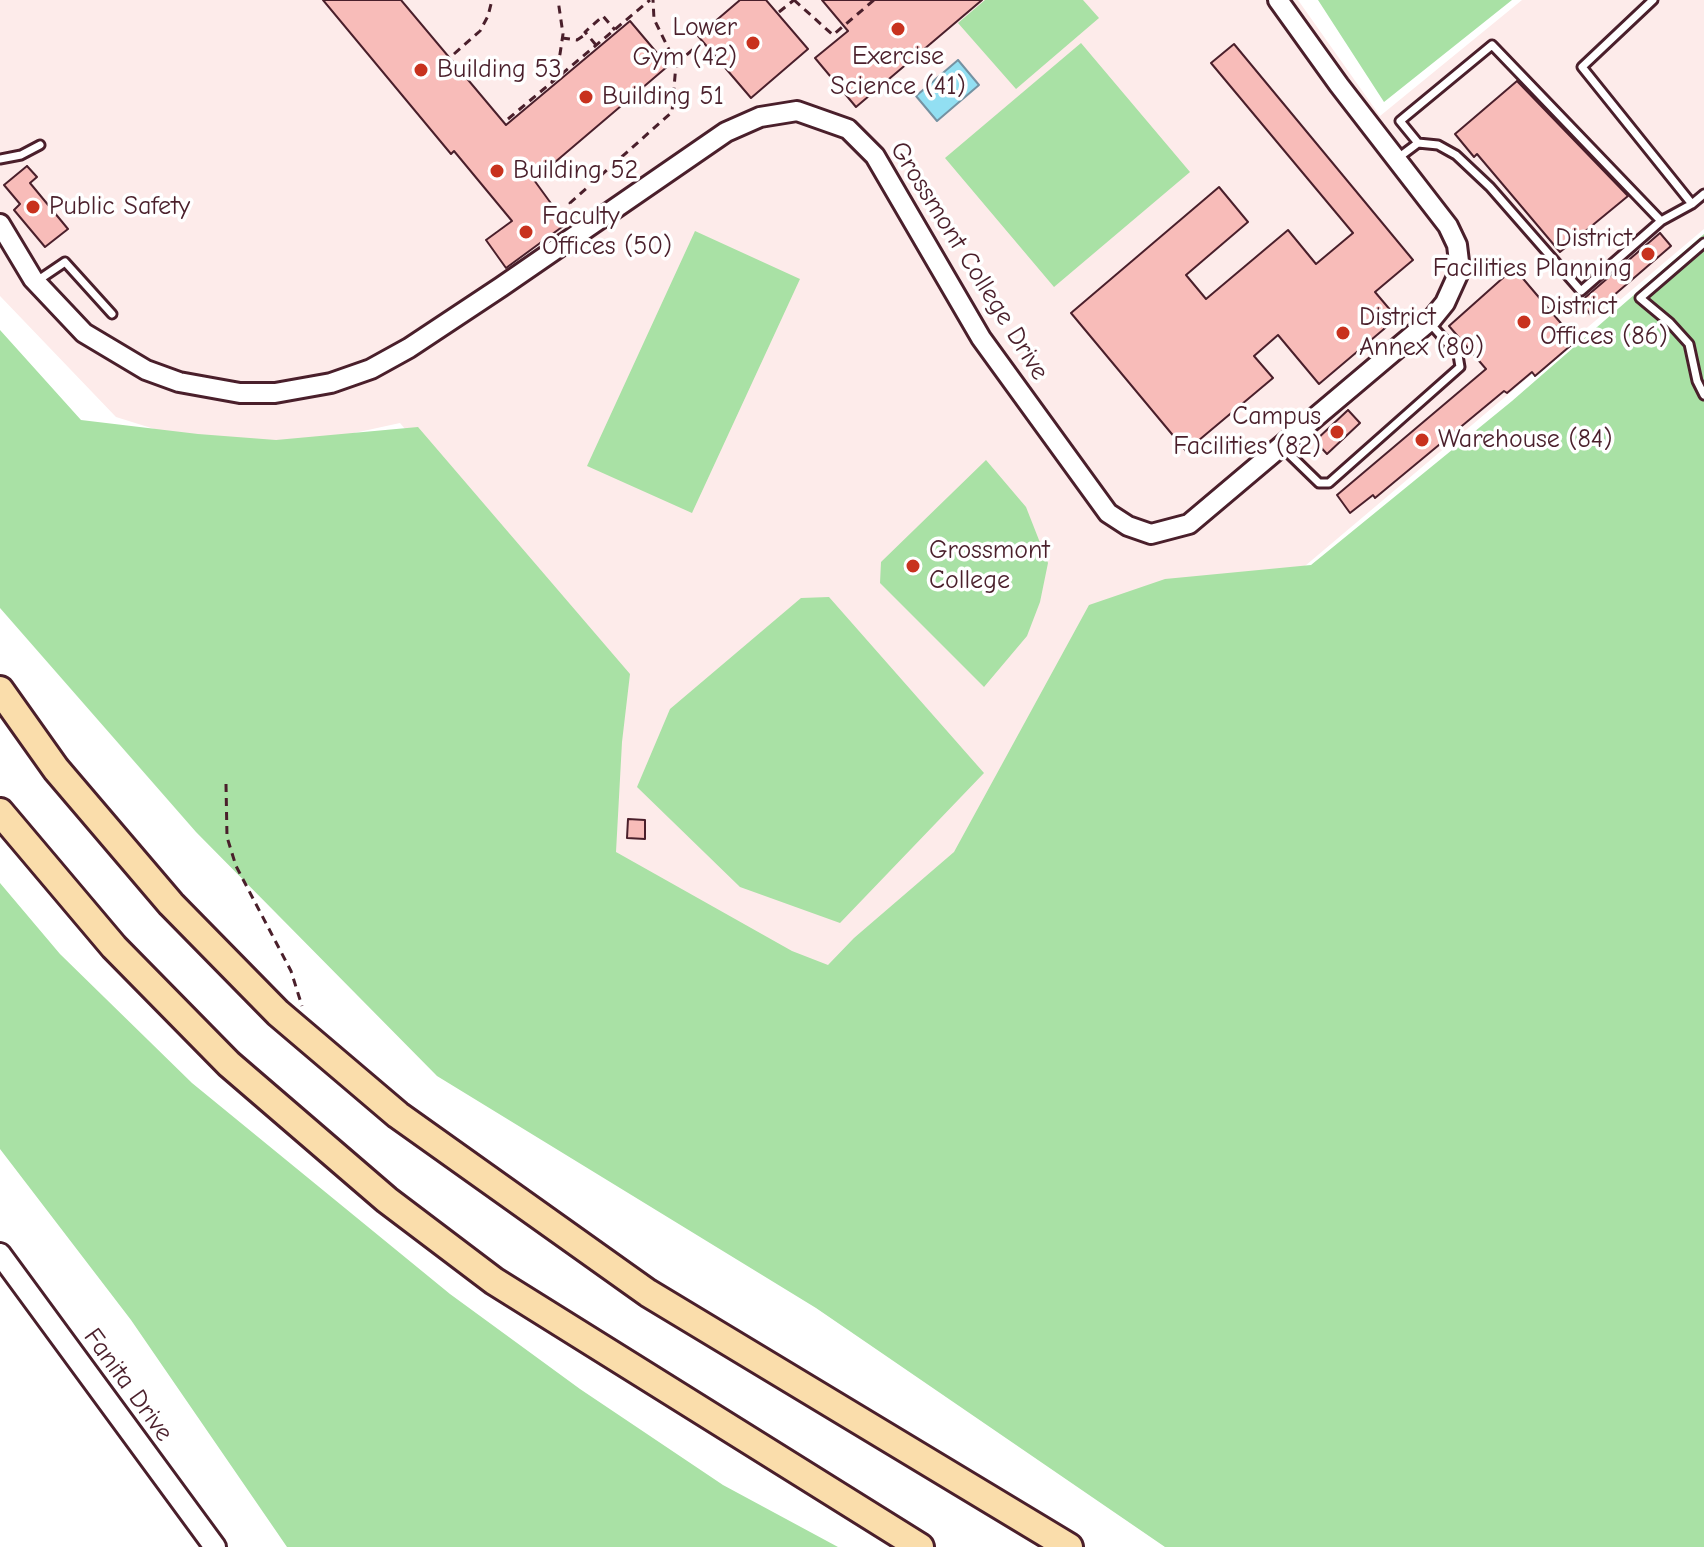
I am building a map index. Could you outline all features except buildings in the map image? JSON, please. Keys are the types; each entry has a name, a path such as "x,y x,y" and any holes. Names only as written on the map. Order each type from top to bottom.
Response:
{"highway":[{"path":"0,690 56,769 171,904 278,1013 398,1115 648,1293 1069,1547"},
{"path":"0,812 114,947 229,1064 387,1200 494,1281 920,1547"}],"main road":[{"name":"Fanita Drive","path":"2,1263 215,1547"}],"street":[{"name":"Grossmont College Drive","path":"0,224 36,282 84,333 146,370 179,382 240,393 275,393 331,383 371,369 409,348 726,132 760,117 797,111 848,129 875,156 981,338 1108,513 1128,526 1151,534 1189,524 1429,322 1445,303 1460,270 1457,245 1448,226 1278,0"}],"lane":[{"path":"1653,0 1582,67 1692,204"},
{"path":"1418,143 1400,121 1492,45 1661,221"},
{"path":"1396,159 1418,143 1438,145 1456,155 1490,187 1581,291 1661,221 1704,194"},
{"path":"0,159 21,155 40,145"},
{"path":"1704,243 1640,298 1689,344 1697,381 1704,395"},
{"path":"36,282 65,262 112,314"},
{"path":"1281,446 1313,479 1319,483 1329,483 1460,367 1458,355 1429,322"}],"path":[{"path":"454,54 480,31 492,0"},
{"path":"551,84 562,38 558,0"},
{"path":"508,119 652,0"},
{"path":"584,230 570,203 672,112 676,64 654,19 652,0"},
{"path":"779,12 794,0 833,35 874,0"},
{"path":"562,38 577,40 603,16 615,30"},
{"path":"586,34 596,46"},
{"path":"676,64 698,45"},
{"path":"226,784 227,837 236,866 291,971 314,1044"}],"shaded area":[{"name":"Grossmont College","path":"0,0 1298,0 1380,116 1522,0 1704,0 1704,229 810,984 615,852 612,675 400,423 244,457 116,417 0,296"}],"green space":[{"path":"985,0 1083,0 1099,18 1016,89 958,23"},
{"path":"1318,0 1512,0 1384,102"},
{"path":"1081,43 1190,172 1054,287 945,158"},
{"path":"695,231 800,279 692,513 587,466"},
{"path":"1704,234 1704,1547 1165,1547 816,1308 437,1076 196,832 0,608 0,330 81,420 276,440 418,427 630,674 622,742 616,852 792,951 828,965 854,938 954,852 1089,605 1165,579 1311,565 1512,401"},
{"path":"986,460 1026,507 1048,563 1040,602 1027,636 984,687 880,583 881,562"},
{"path":"829,597 984,773 840,923 740,887 637,787 670,709 801,598"},
{"path":"0,883 60,954 192,1083 450,1294 580,1389 723,1485 838,1547 287,1547 131,1320 0,1149"}],"water":[{"path":"958,60 979,85 937,121 916,96"}],"place":[{"name":"Exercise Science (41)","path":"898,29"},
{"name":"Lower Gym (42)","path":"753,43"},
{"name":"Building 53","path":"421,70"},
{"name":"Building 51","path":"586,97"},
{"name":"Building 52","path":"497,171"},
{"name":"Public Safety","path":"33,207"},
{"name":"Faculty Offices (50)","path":"526,232"},
{"name":"District Facilities Planning","path":"1648,254"},
{"name":"District Offices (86)","path":"1524,322"},
{"name":"District Annex (80)","path":"1343,333"},
{"name":"Campus Facilities (82)","path":"1337,432"},
{"name":"Warehouse (84)","path":"1422,440"},
{"name":"Grossmont College","path":"913,566"}]}
